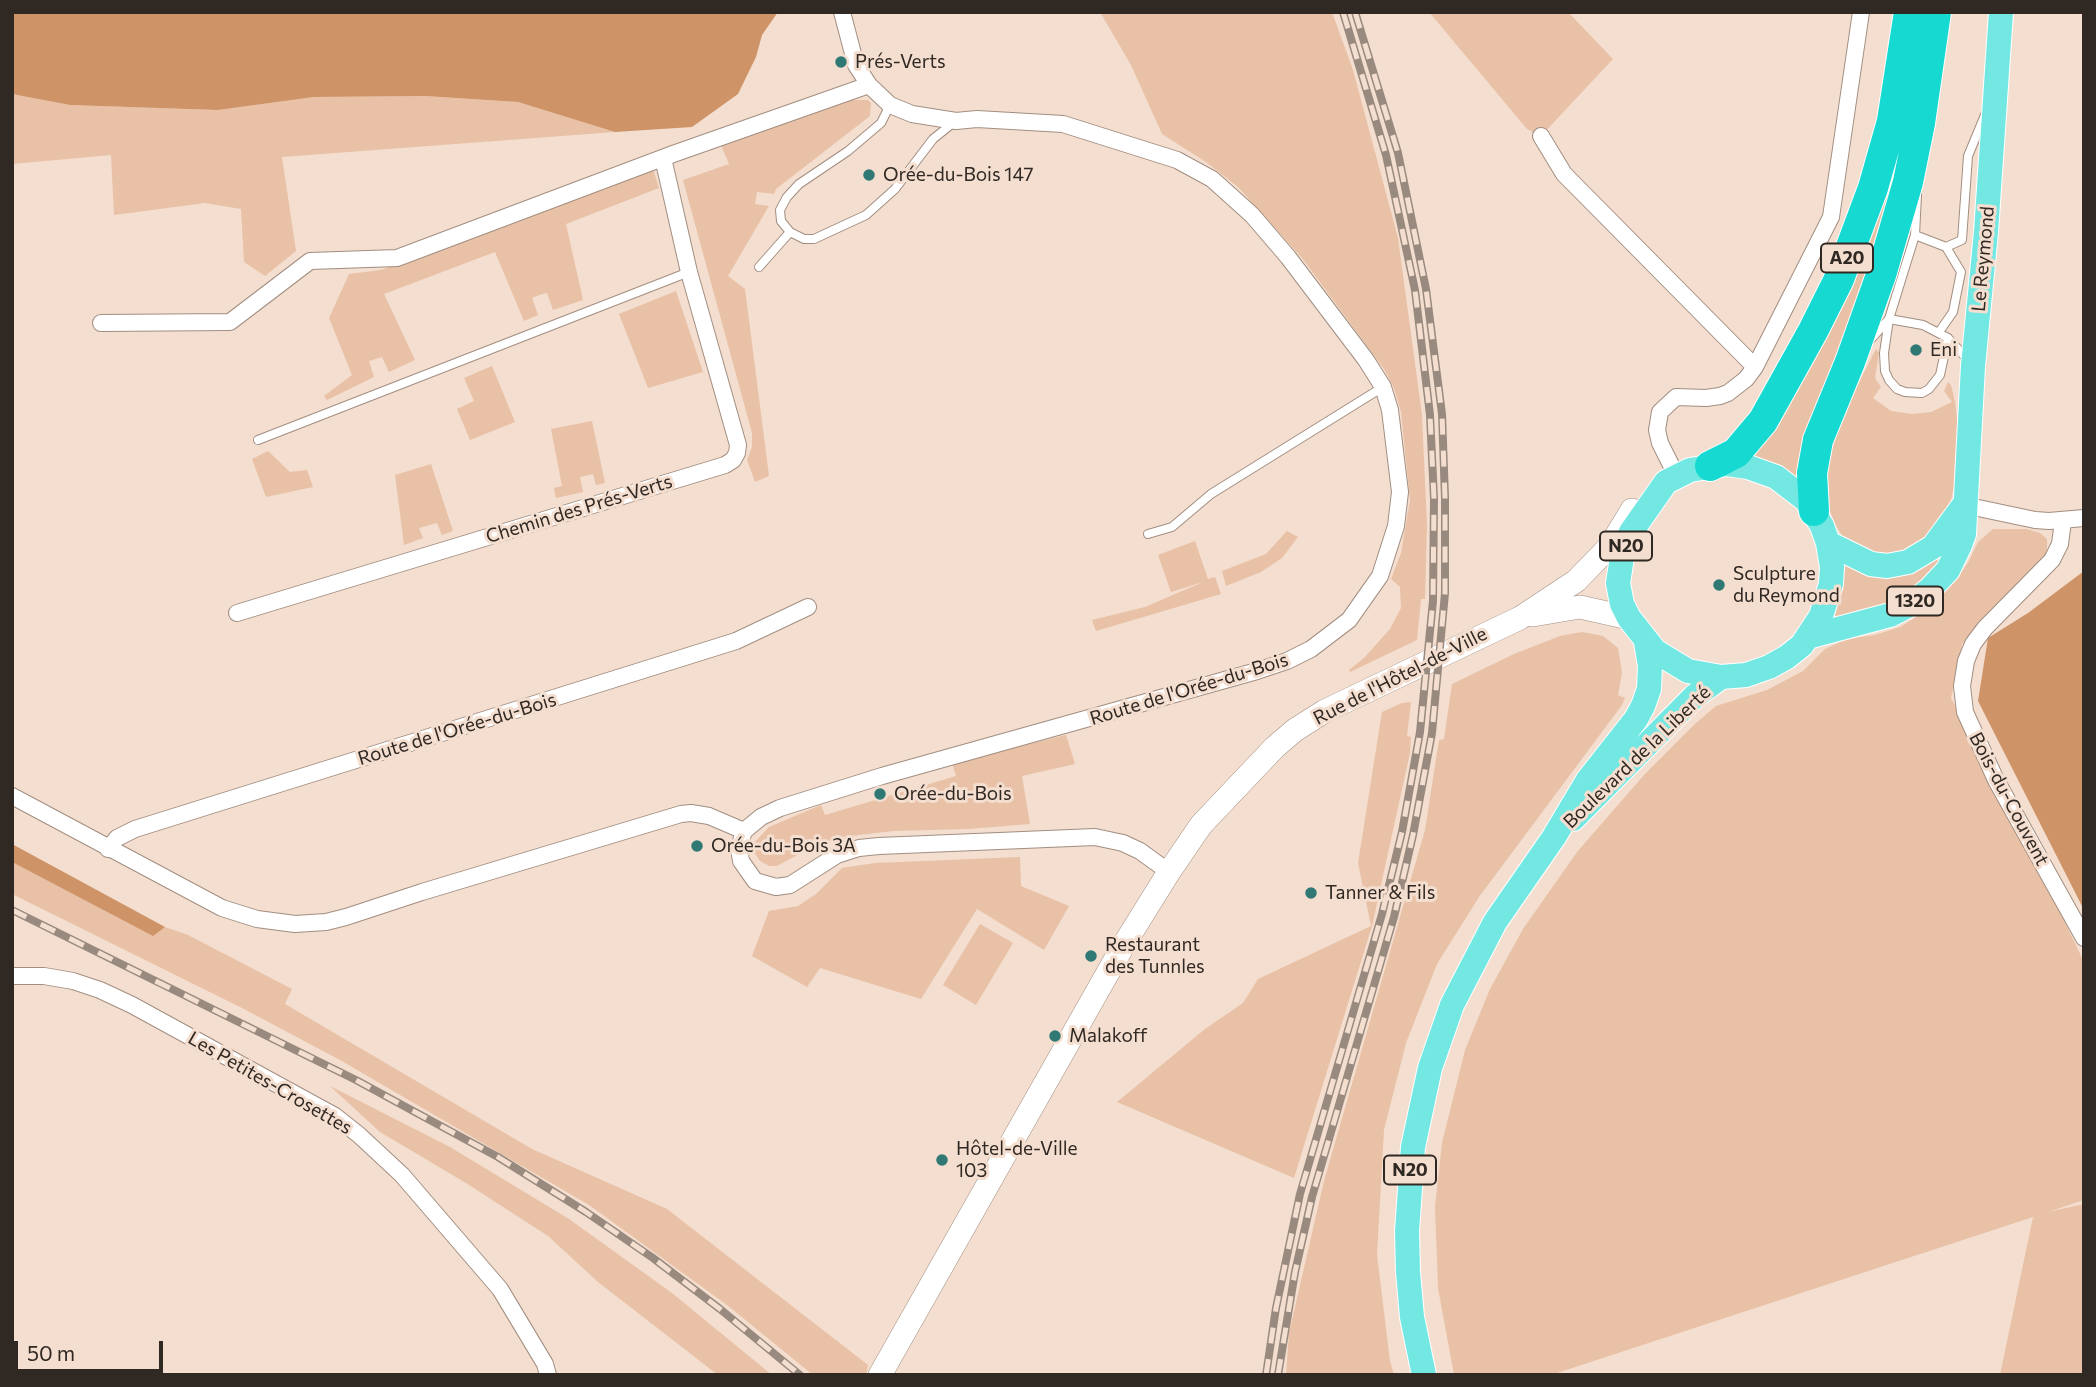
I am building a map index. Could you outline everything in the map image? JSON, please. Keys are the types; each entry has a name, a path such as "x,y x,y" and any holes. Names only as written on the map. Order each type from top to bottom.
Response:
{"highway":[{"name":"A20","path":"1710,466 1736,453 1763,421 1839,279 1873,188 1892,121 1909,12"},
{"name":"A20","path":"1814,511 1812,473 1816,448 1881,275 1908,182 1920,123 1936,12"}],"main road":[{"name":"Le Reymond","path":"1964,505 2001,12"},
{"name":"N20","path":"1727,464 1748,467 1776,477 1797,492 1814,511 1828,542 1832,567 1821,616 1795,651 1769,667 1746,675 1721,677 1695,673 1676,665 1655,651 1629,618 1622,604 1618,583 1623,551 1641,516 1671,479 1710,466 1727,464"},
{"name":"Rue de l'Hôtel-de-Ville","path":"880,1375 1123,946 1201,825 1275,747 1295,730 1355,695 1520,618 1582,576 1610,545 1638,501 1646,493 1671,479"},
{"name":"1320","path":"1828,542 1871,564 1887,566 1908,562 1933,547 1964,505"},
{"name":"1320","path":"1808,637 1890,615 1913,603 1930,589 1948,570 1960,545 1964,534 1964,505"},
{"name":"Rue de l'Hôtel-de-Ville","path":"1520,618 1580,607 1629,618"},
{"name":"Boulevard de la Liberté","path":"1424,1375 1412,1317 1407,1231 1413,1147 1421,1104 1440,1037 1467,972 1495,922 1554,837 1581,791 1643,706 1649,690 1650,666 1646,642"},
{"name":"Boulevard de la Liberté","path":"1554,837 1620,774 1695,696 1721,677"}],"street":[{"name":"Route de l'Orée-du-Bois","path":"744,831 761,817 780,808 1287,661 1332,635 1363,603 1380,576 1396,527 1400,492 1390,410 1383,387 1366,360 1288,257 1252,215 1212,179 1177,160 1063,124 977,119 956,121 912,114 890,105 869,85 856,65 842,12"},
{"path":"1671,479 1657,430 1660,412 1676,397 1706,398 1728,393 1746,379 1755,367 1831,217 1861,12"},
{"path":"101,323 230,322 310,261 397,258 663,158 869,85"},
{"path":"1541,136 1564,174 1755,367"},
{"name":"Chemin des Prés-Verts","path":"237,613 724,465 733,460 737,445 689,272 663,158"},
{"path":"1964,505 2035,520 2063,521 2084,518"},
{"name":"Bois-du-Couvent","path":"2063,521 2060,544 2052,560 1985,628 1973,644 1966,662 1962,686 1965,712 1996,780 2084,937"},
{"name":"Route de l'Orée-du-Bois","path":"108,849 117,838 135,829 736,641 808,607"},
{"path":"12,796 230,911 278,922 310,923 346,917 691,813 709,816 744,831 738,848 741,861 755,881 769,887 790,885 837,855 859,848 1095,837 1123,843 1140,851 1169,872"},
{"name":"Les Petites-Crosettes","path":"12,976 44,976 73,981 100,990 132,1004 335,1116 402,1175 500,1289 545,1364 548,1375"}],"lane":[{"path":"1962,240 1968,156 1996,90"},
{"path":"890,105 881,123 848,151 799,184 787,197 780,211 781,220 790,232 804,239 814,239 866,215 895,189 933,139 956,121"},
{"path":"1920,123 1916,235 1889,319 1884,352 1885,371 1889,380 1905,392 1922,393 1935,383 1943,366 1948,338"},
{"path":"759,267 790,232"},
{"path":"1946,247 1986,232"},
{"path":"1916,235 1946,247 1961,272 1953,312 1939,332"},
{"path":"258,440 689,272"},
{"path":"1850,362 1889,319"},
{"path":"1889,319 1923,325 1939,332 1948,338 1973,366"},
{"path":"1148,534 1172,527 1211,494 1383,387"}],"shaded area":[{"path":"12,12 778,12 762,35 756,57 738,94 692,127 615,132 518,102 425,96 314,97 218,110 70,105 12,94"},
{"path":"1100,12 1332,12 1353,70 1398,238 1422,415 1427,526 1425,599 1421,599 1417,640 1350,672 1390,629 1401,608 1400,587 1391,579 1401,553 1410,500 1401,412 1394,388 1384,369 1302,258 1238,187 1206,162 1162,134 1131,65"},
{"path":"1429,12 1568,12 1613,59 1541,136 1527,129"},
{"path":"12,94 70,105 218,110 314,97 425,96 518,102 615,132 282,157 296,251 265,276 244,262 241,209 205,203 114,215 111,155 12,164"},
{"path":"852,100 868,100 871,103 870,116 776,189 774,194 757,192 755,204 769,206 728,276 745,289 769,476 755,482 747,460 752,447 752,433 683,180 729,164 720,143"},
{"path":"1908,118 1880,237 1795,480 1752,460 1770,433"},
{"path":"653,169 659,188 566,224 583,300 553,310 547,293 539,295 532,298 538,315 524,321 495,252 384,294 415,360 389,372 382,357 369,361 374,377 327,400 324,396 352,375 329,318 349,274 381,270"},
{"path":"676,291 703,372 648,388 619,314"},
{"path":"1876,349 1879,353 1875,378 1881,387 1873,398 1891,411 1912,414 1931,412 1952,402 1944,391 1948,382 1955,402 1959,435 1956,478 1949,509 1925,544 1890,558 1854,547 1843,537 1827,503 1824,479 1835,429"},
{"path":"492,366 515,422 470,440 457,409 474,401 464,378"},
{"path":"592,421 605,483 596,485 593,474 580,477 583,492 556,498 554,488 562,486 551,429"},
{"path":"268,451 290,472 307,470 313,487 266,497 252,459"},
{"path":"431,464 453,531 442,535 437,523 419,528 423,538 404,545 395,475"},
{"path":"1993,529 2027,529 2040,533 2047,539 2047,556 1962,644 1951,698 2027,844 2084,962 2084,1200 2048,1212 2084,1204 2084,1375 2000,1375 2033,1217 1551,1375 1454,1375 1438,1288 1435,1207 1442,1143 1465,1050 1490,989 1523,929 1577,852 1644,775 1696,723 1716,706 1767,690 1803,671 1825,649 1847,639 1875,635 1900,627 1923,613 1955,581 1978,542"},
{"path":"1287,531 1298,537 1282,558 1261,572 1226,586 1222,571 1266,554"},
{"path":"1955,536 1948,559 1904,602 1832,619 1841,561 1855,570"},
{"path":"1195,541 1208,579 1215,577 1221,594 1096,631 1092,620 1145,607 1203,582 1171,592 1158,555"},
{"path":"2084,571 2084,910 1978,701 1988,638 2028,613"},
{"path":"1582,632 1603,636 1618,648 1622,673 1618,695 1625,698 1479,897 1437,964 1406,1043 1384,1130 1377,1255 1394,1375 1286,1375 1289,1333 1324,1181 1425,830 1439,740 1444,739 1452,684 1514,654 1560,636"},
{"path":"1411,702 1407,736 1411,737 1410,753 1372,926 1294,1178 1117,1102 1205,1029 1243,1003 1258,979 1371,926 1358,863 1382,712"},
{"path":"1066,735 1075,764 1022,776 1030,824 893,831 843,837 814,846 777,866 769,866 760,861 754,852 753,844 769,827 821,805 825,815 956,776 952,763"},
{"path":"12,844 165,927 153,936 12,862"},
{"path":"1020,857 1021,886 1069,906 1044,950 977,909 921,999 820,968 807,987 752,956 769,911 798,906 816,894 842,868 875,863"},
{"path":"12,862 152,935 165,927 188,935 292,989 285,1004 532,1149 667,1209 868,1365 866,1375 813,1375 727,1305 589,1205 340,1060 244,1009 12,894"},
{"path":"980,924 1013,943 976,1005 943,985"},
{"path":"330,1086 450,1147 569,1219 672,1293 772,1375 718,1375 598,1282 548,1236 380,1132"}],"railway":[{"path":"1266,1375 1276,1308 1300,1194 1382,914 1402,832 1420,732 1433,601 1434,499 1430,415 1415,290 1386,155 1343,12"},
{"path":"1278,1375 1295,1272 1312,1197 1394,917 1413,835 1432,733 1445,593 1442,414 1426,289 1398,153 1355,12"},
{"path":"12,910 356,1080 498,1157 653,1258 800,1375"}],"place":[{"name":"Prés-Verts","path":"841,62"},
{"name":"Orée-du-Bois 147","path":"869,175"},
{"name":"Eni","path":"1916,350"},
{"name":"Sculpture du Reymond","path":"1719,585"},
{"name":"Orée-du-Bois","path":"880,794"},
{"name":"Orée-du-Bois 3A","path":"697,846"},
{"name":"Tanner & Fils","path":"1311,893"},
{"name":"Restaurant des Tunnles","path":"1091,956"},
{"name":"Malakoff","path":"1055,1036"},
{"name":"Hôtel-de-Ville 103","path":"942,1160"}]}
